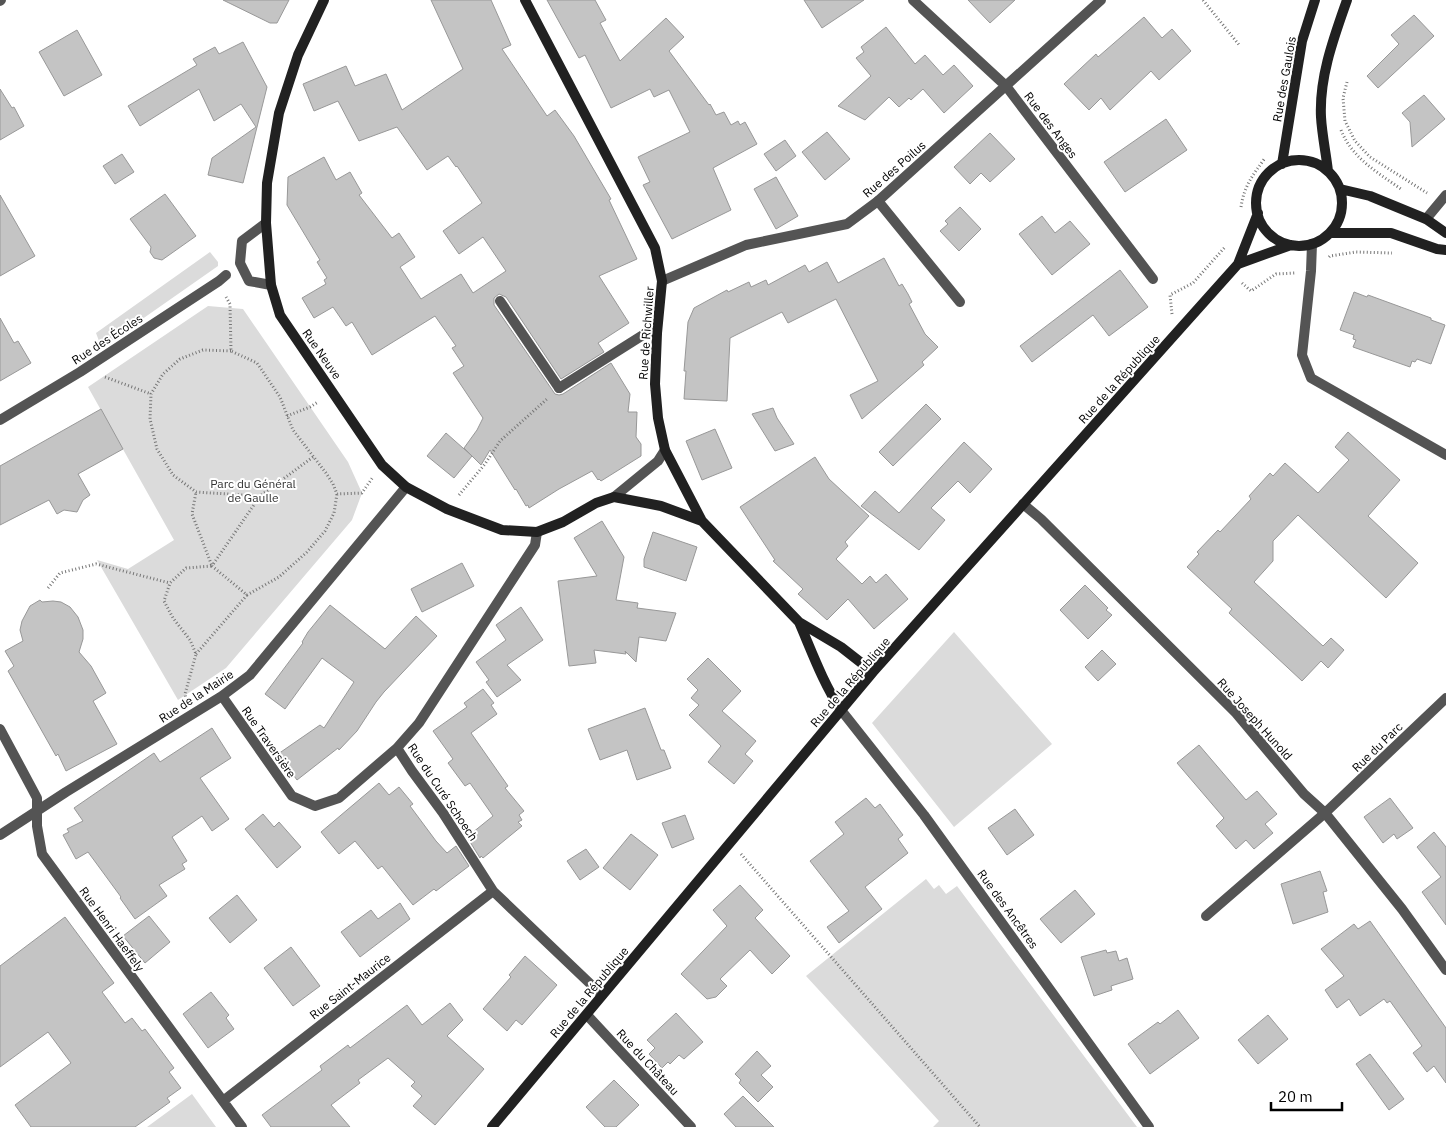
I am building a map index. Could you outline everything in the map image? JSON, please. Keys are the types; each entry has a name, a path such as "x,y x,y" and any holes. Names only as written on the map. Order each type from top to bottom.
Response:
{"main road":[{"name":"Rue Neuve","path":"324,0 298,55 280,113 267,183 266,223 271,285 280,315 382,465 406,488 447,509 502,530 538,532 563,522 596,503 614,497"},
{"name":"Rue de Richwiller","path":"525,0 655,248 662,281 657,332 656,392 658,418 665,450 702,521 799,622 841,647 873,672"},
{"name":"Rue des Gaulois","path":"1282,164 1302,41 1315,0"},
{"path":"1328,171 1321,116 1323,86 1334,36 1347,0"},
{"path":"1294,160 1318,164 1328,171 1335,179 1342,201 1337,224 1330,233 1312,244 1301,245 1291,245 1279,241 1270,234 1262,224 1258,213 1257,198 1261,184 1270,172 1282,164 1294,160"},
{"path":"1340,190 1370,196 1426,218 1446,233"},
{"name":"Rue de la République","path":"492,1127 873,672 1238,264 1258,213"},
{"path":"1330,233 1391,233 1437,249 1446,250"},
{"name":"Rue de la République","path":"1238,264 1291,245"},
{"path":"614,497 661,506 702,521"},
{"name":"Rue de Richwiller","path":"799,622 830,694 841,710"}],"street":[{"name":"Rue des Anges","path":"913,0 1006,86 1153,279"},
{"name":"Rue des Poilus","path":"662,281 746,245 847,224 878,201 1101,0"},
{"path":"1426,218 1443,198"},
{"path":"878,201 960,302"},
{"path":"266,223 242,241 240,263 250,280 271,285"},
{"path":"1312,244 1302,354 1311,378 1446,455"},
{"name":"Rue des Écoles","path":"0,420 93,363 222,278"},
{"path":"500,301 559,388 643,334 657,332"},
{"name":"Rue Neuve","path":"614,497 658,461 665,450"},
{"name":"Rue de la Mairie","path":"0,835 222,696 250,675 406,488"},
{"name":"Rue Joseph Hunold","path":"1024,504 1236,713 1304,794 1325,813 1402,909 1446,970"},
{"name":"Rue du Curé Schoech","path":"538,532 535,545 530,554 419,723 397,748 443,813 493,891 602,995"},
{"name":"Rue Traversière","path":"222,696 292,796 315,806 339,798 397,748"},
{"name":"Rue du Parc","path":"1206,916 1325,813 1446,698"},
{"name":"Rue des Ancêtres","path":"841,710 924,814 1149,1127"},
{"name":"Rue Henri Haeffely","path":"0,729 37,798 37,826 42,854 242,1127"},
{"name":"Rue Saint-Maurice","path":"223,1101 493,891"},
{"name":"Rue du Château","path":"587,1015 690,1127"}],"path":[{"path":"1203,0 1240,46"},
{"path":"1347,82 1343,98 1344,122 1355,142 1370,158 1443,198"},
{"path":"1339,125 1346,142 1363,162 1405,192"},
{"path":"1240,213 1242,196 1249,180 1266,156"},
{"path":"1175,334 1170,295 1193,283 1229,242"},
{"path":"1240,280 1251,291 1276,274 1311,271 1330,256 1356,252 1399,254"},
{"path":"222,278 230,304 231,351"},
{"path":"186,718 185,694 196,654 247,594 279,577 307,552 325,530 334,513 337,494 330,479 293,430 280,397 256,363 231,351 203,350 180,359 163,374 151,394 150,419 157,449 173,474 196,492 260,496"},
{"path":"93,363 104,376 151,394"},
{"path":"447,509 486,464 500,441 559,388"},
{"path":"287,416 310,407 333,392"},
{"path":"212,566 260,496 313,457"},
{"path":"337,494 362,493 382,465"},
{"path":"196,492 192,514 212,566 247,594"},
{"path":"48,588 60,573 96,564 170,583"},
{"path":"196,654 190,640 173,618 164,601 170,583 186,568 212,566"},
{"path":"730,843 749,862 827,954 980,1127"}],"green space":[{"path":"210,252 218,262 218,266 108,343 99,341 96,333"},
{"name":"Parc du Général de Gaulle","path":"208,306 243,309 348,462 362,493 352,520 226,668 178,700 97,560 128,569 174,540 88,387"},
{"path":"954,632 1052,744 954,827 872,723"},
{"path":"926,879 934,889 939,885 946,894 957,886 1137,1127 933,1127 939,1121 806,976"},
{"path":"192,1094 216,1127 147,1127"}],"building":[{"path":"223,0 289,0 277,23 270,23"},
{"path":"431,0 491,0 511,45 502,49 547,116 555,110 574,136 611,199 609,200 637,259 599,276 629,323 598,343 604,352 561,379 506,297 499,294 494,298 494,305 555,394 563,394 611,363 630,394 628,412 637,412 636,437 641,444 641,456 601,481 598,480 592,471 529,508 515,490 490,450 481,465 464,448 483,418 453,373 464,366 452,348 456,346 435,316 372,355 352,322 346,326 333,307 314,318 302,298 326,284 324,280 327,278 317,262 320,260 287,205 288,177 324,157 336,180 350,172 362,193 359,195 392,238 399,233 415,257 400,267 421,299 461,274 473,293 506,271 483,237 459,254 443,231 482,203 448,156 427,170 397,127 359,141 338,101 314,111 303,84 346,66 355,86 386,74 402,110 463,69"},
{"path":"547,0 595,0 606,20 600,23 620,61 666,18 684,37 669,51 710,104 716,115 724,112 731,125 738,121 740,125 745,122 757,144 713,168 731,210 672,239 643,185 650,182 638,157 690,132 669,90 654,97 650,89 611,108 585,55 579,58"},
{"path":"804,0 864,0 822,28"},
{"path":"968,0 1015,0 990,23"},
{"path":"1414,15 1434,36 1378,88 1367,76 1399,44 1391,35"},
{"path":"1144,17 1162,38 1172,29 1191,51 1159,80 1151,71 1110,110 1101,98 1089,110 1064,84 1096,54 1098,57"},
{"path":"886,27 915,64 925,55 943,75 954,65 973,86 944,113 923,89 911,100 909,98 899,107 889,97 865,120 838,106 871,76 856,58 864,52 861,47"},
{"path":"77,30 102,75 64,96 39,52"},
{"path":"243,42 267,87 243,183 208,175 212,158 256,127 241,104 214,121 199,89 140,126 128,106 197,65 193,59 215,47 219,54"},
{"path":"0,89 12,108 14,107 24,126 0,140"},
{"path":"1424,95 1445,119 1412,147 1410,122 1402,113"},
{"path":"1166,119 1187,150 1125,192 1104,162"},
{"path":"827,132 850,159 825,180 802,152"},
{"path":"990,133 1015,159 990,182 981,173 970,184 954,167"},
{"path":"785,140 796,156 776,171 764,154"},
{"path":"122,154 134,172 115,184 103,166"},
{"path":"776,177 798,216 776,229 754,189"},
{"path":"165,194 196,236 162,260 154,258 150,252 151,247 130,219"},
{"path":"0,195 35,256 0,276"},
{"path":"960,207 981,229 959,251 940,231 948,224 945,221"},
{"path":"1042,216 1055,233 1070,221 1090,244 1052,275 1019,234"},
{"path":"884,258 899,286 902,284 908,294 912,302 909,304 925,334 938,347 922,362 924,365 862,419 850,395 878,381 836,299 788,323 782,312 730,338 727,401 684,399 688,322 694,308 727,290 728,292 749,282 751,287 766,280 768,285 805,265 809,272 827,262 838,283"},
{"path":"1120,270 1148,307 1109,336 1093,315 1032,362 1020,346"},
{"path":"1354,292 1367,297 1368,295 1445,325 1431,364 1417,359 1415,362 1412,361 1410,367 1353,347 1356,340 1353,339 1354,335 1340,330"},
{"path":"0,318 14,343 18,341 31,363 0,381"},
{"path":"926,404 941,419 893,466 879,452"},
{"path":"773,408 777,418 794,444 775,451 752,414"},
{"path":"101,409 123,449 78,474 90,495 83,500 77,512 64,510 57,514 49,500 0,525 0,466"},
{"path":"715,429 732,468 702,480 686,441"},
{"path":"1348,432 1400,480 1368,516 1418,563 1386,598 1298,515 1273,541 1273,561 1254,582 1323,646 1331,638 1344,650 1328,668 1321,661 1302,681 1229,613 1232,609 1187,567 1199,554 1197,552 1218,530 1220,532 1251,499 1249,496 1270,473 1273,476 1285,463 1318,493 1349,460 1335,447"},
{"path":"446,433 472,456 454,478 427,456"},
{"path":"964,442 992,469 970,493 958,481 931,508 945,520 919,550 861,506 875,491 899,513"},
{"path":"815,457 829,479 869,516 845,542 848,546 836,559 862,584 870,576 876,583 886,574 908,599 874,629 848,599 827,620 798,594 803,589 773,561 775,560 740,507"},
{"path":"602,521 624,557 616,600 638,603 637,608 676,613 666,641 639,637 636,662 625,651 626,654 594,650 596,663 569,666 558,581 597,576 574,538"},
{"path":"653,532 697,547 686,581 644,567 644,559"},
{"path":"462,563 474,586 422,612 411,589"},
{"path":"1085,585 1108,608 1106,610 1112,615 1088,639 1060,610"},
{"path":"40,600 42,602 61,602 70,607 78,617 83,630 83,639 79,652 91,666 106,693 93,701 117,744 66,771 58,754 56,756 8,671 14,666 5,651 23,641 20,630 22,621 30,606"},
{"path":"330,605 385,649 416,616 437,636 384,692 357,731 339,750 338,748 297,780 278,754 320,725 324,728 354,682 322,658 285,709 265,694 303,643 308,632"},
{"path":"521,607 543,640 507,665 521,680 497,697 486,682 489,680 476,662 506,640 496,625"},
{"path":"1102,650 1116,664 1098,681 1085,667"},
{"path":"708,658 741,691 722,711 756,741 745,754 753,761 734,784 708,762 721,746 689,715 699,705 691,698 698,690 687,679"},
{"path":"483,689 494,703 491,705 497,714 471,733 508,786 505,788 524,811 519,815 522,820 518,822 522,826 483,858 481,856 480,858 467,837 493,816 470,783 465,786 448,763 453,759 433,731 467,707 464,703"},
{"path":"645,708 661,750 664,750 671,768 637,780 627,750 600,760 588,729"},
{"path":"212,728 231,758 200,778 229,819 212,831 202,816 172,837 187,861 182,864 185,869 159,885 167,896 135,919 88,852 76,859 63,835 69,832 67,829 83,821 74,808 154,753 160,762"},
{"path":"1199,745 1246,800 1257,791 1277,814 1265,824 1273,833 1254,849 1246,840 1236,849 1216,826 1224,818 1177,763"},
{"path":"379,783 389,795 399,787 413,804 410,806 436,841 447,853 456,846 469,866 436,891 434,889 413,905 382,866 378,869 355,841 339,854 321,832"},
{"path":"866,798 875,808 880,804 903,835 898,839 908,853 865,887 882,909 839,943 827,927 849,911 810,861 844,834 835,822"},
{"path":"1390,798 1413,828 1397,839 1394,834 1383,843 1364,817"},
{"path":"1015,809 1034,835 1007,855 988,828"},
{"path":"263,814 274,827 279,822 301,847 277,868 245,829"},
{"path":"685,815 694,839 672,848 662,823"},
{"path":"1434,832 1446,847 1446,925 1422,892 1441,877 1417,847"},
{"path":"631,834 658,855 630,890 603,868"},
{"path":"586,849 599,867 580,880 567,861"},
{"path":"1320,871 1327,891 1323,892 1328,912 1293,924 1281,884"},
{"path":"740,885 763,910 755,918 790,956 772,974 750,950 720,979 727,986 716,997 707,999 681,974 727,926 713,910"},
{"path":"1075,890 1095,914 1061,943 1040,919"},
{"path":"237,895 257,920 230,943 209,918"},
{"path":"400,903 410,919 360,957 341,932 371,910 378,919"},
{"path":"149,916 170,942 145,963 123,936"},
{"path":"65,917 114,983 102,992 125,1023 132,1018 142,1031 145,1029 174,1068 169,1072 181,1088 167,1098 170,1102 135,1127 31,1127 15,1105 71,1063 48,1032 0,1067 0,966"},
{"path":"1370,921 1446,1028 1446,1083 1434,1066 1427,1072 1413,1053 1422,1046 1390,1001 1387,1003 1384,999 1360,1016 1349,999 1337,1008 1325,990 1344,976 1321,949 1354,924 1358,929"},
{"path":"291,947 320,986 293,1006 264,968"},
{"path":"1106,950 1107,953 1116,951 1119,961 1127,958 1133,979 1111,986 1112,990 1094,996 1081,957"},
{"path":"525,956 557,985 522,1025 516,1020 507,1031 483,1009 511,977 509,975"},
{"path":"211,992 229,1015 226,1018 234,1029 208,1048 183,1014"},
{"path":"450,1003 463,1020 447,1036 484,1069 435,1125 413,1106 422,1096 411,1086 415,1082 388,1058 358,1080 360,1083 331,1105 350,1127 271,1127 262,1115 322,1070 320,1066 348,1045 350,1048 407,1005 422,1025"},
{"path":"1178,1010 1199,1038 1150,1074 1128,1044"},
{"path":"676,1013 703,1042 684,1059 679,1055 670,1064 668,1062 662,1068 649,1054 655,1048 647,1040"},
{"path":"1268,1015 1288,1039 1258,1064 1238,1040"},
{"path":"757,1051 771,1066 761,1075 773,1087 758,1102 739,1083 741,1080 735,1074"},
{"path":"1370,1054 1404,1099 1389,1110 1356,1064"},
{"path":"614,1080 639,1105 616,1127 605,1127 586,1107"},
{"path":"743,1096 774,1127 736,1127 724,1114"}]}
